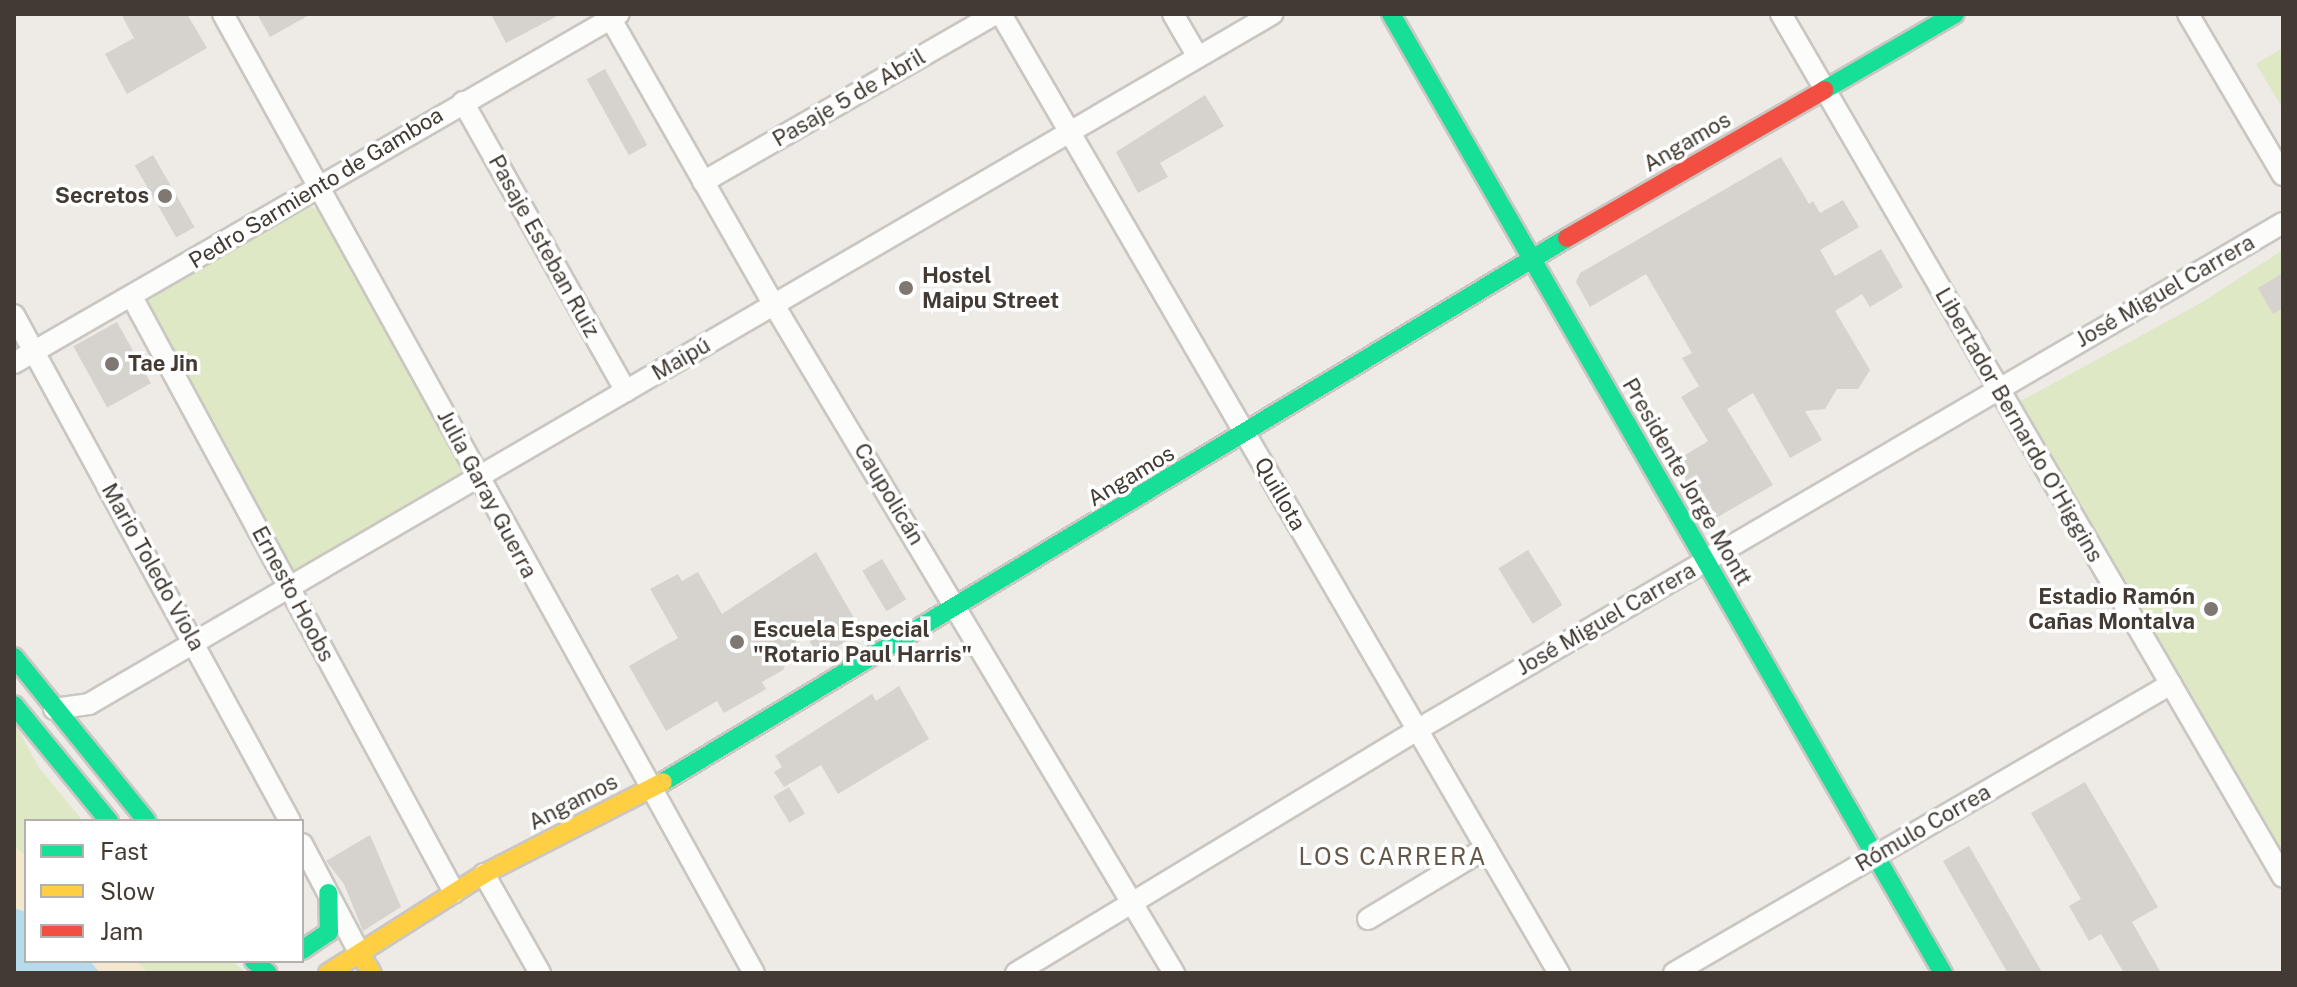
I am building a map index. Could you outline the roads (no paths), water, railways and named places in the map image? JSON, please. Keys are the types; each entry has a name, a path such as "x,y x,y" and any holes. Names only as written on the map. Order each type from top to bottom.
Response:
{"street":[{"name":"Julia Garay Guerra","path":"223,14 321,186 648,791 754,973"},
{"name":"Pasaje 5 de Abril","path":"703,182 995,14"},
{"name":"Quillota","path":"1001,14 1559,973"},
{"path":"1173,14 1198,57"},
{"name":"Maipú","path":"54,709 89,704 1272,14"},
{"name":"Presidente Jorge Montt","path":"1391,14 1943,973"},
{"name":"Libertador Bernardo O'Higgins","path":"1781,14 2283,877"},
{"name":"Angamos","path":"328,973 484,874 648,791 1246,435 1530,260 1955,14"},
{"path":"2188,14 2283,175"},
{"name":"Pedro Sarmiento de Gamboa","path":"14,363 613,16"},
{"name":"Caupolicán","path":"613,16 774,305 958,607 1174,973"},
{"name":"Pasaje Esteban Ruiz","path":"463,102 626,391"},
{"name":"José Miguel Carrera","path":"1016,973 1417,730 1996,388 2283,223"},
{"name":"Ernesto Hoobs","path":"132,297 454,892"},
{"name":"Mario Toledo Viola","path":"14,315 289,819"},
{"path":"14,657 76,738 145,819"},
{"name":"Rómulo Correa","path":"1674,973 2171,684"},
{"path":"84,793 76,738 89,704"},
{"path":"14,705 107,819"},
{"path":"304,848 372,973"},
{"path":"1368,919 1486,848"},
{"path":"484,874 540,973"},
{"path":"304,949 329,932 328,893"}],"water":[{"path":"14,908 24,911 24,963 92,963 100,973 14,973"}],"place":[{"name":"Secretos","path":"165,196"},
{"name":"Hostel Maipu Street","path":"906,288"},
{"name":"Tae Jin","path":"112,364"},
{"name":"Estadio Ramón Cañas Montalva","path":"2211,609"},
{"name":"Escuela Especial \"Rotario Paul Harris\"","path":"737,642"}],"district":[{"name":"LOS CARRERA","path":"1393,857"}]}
